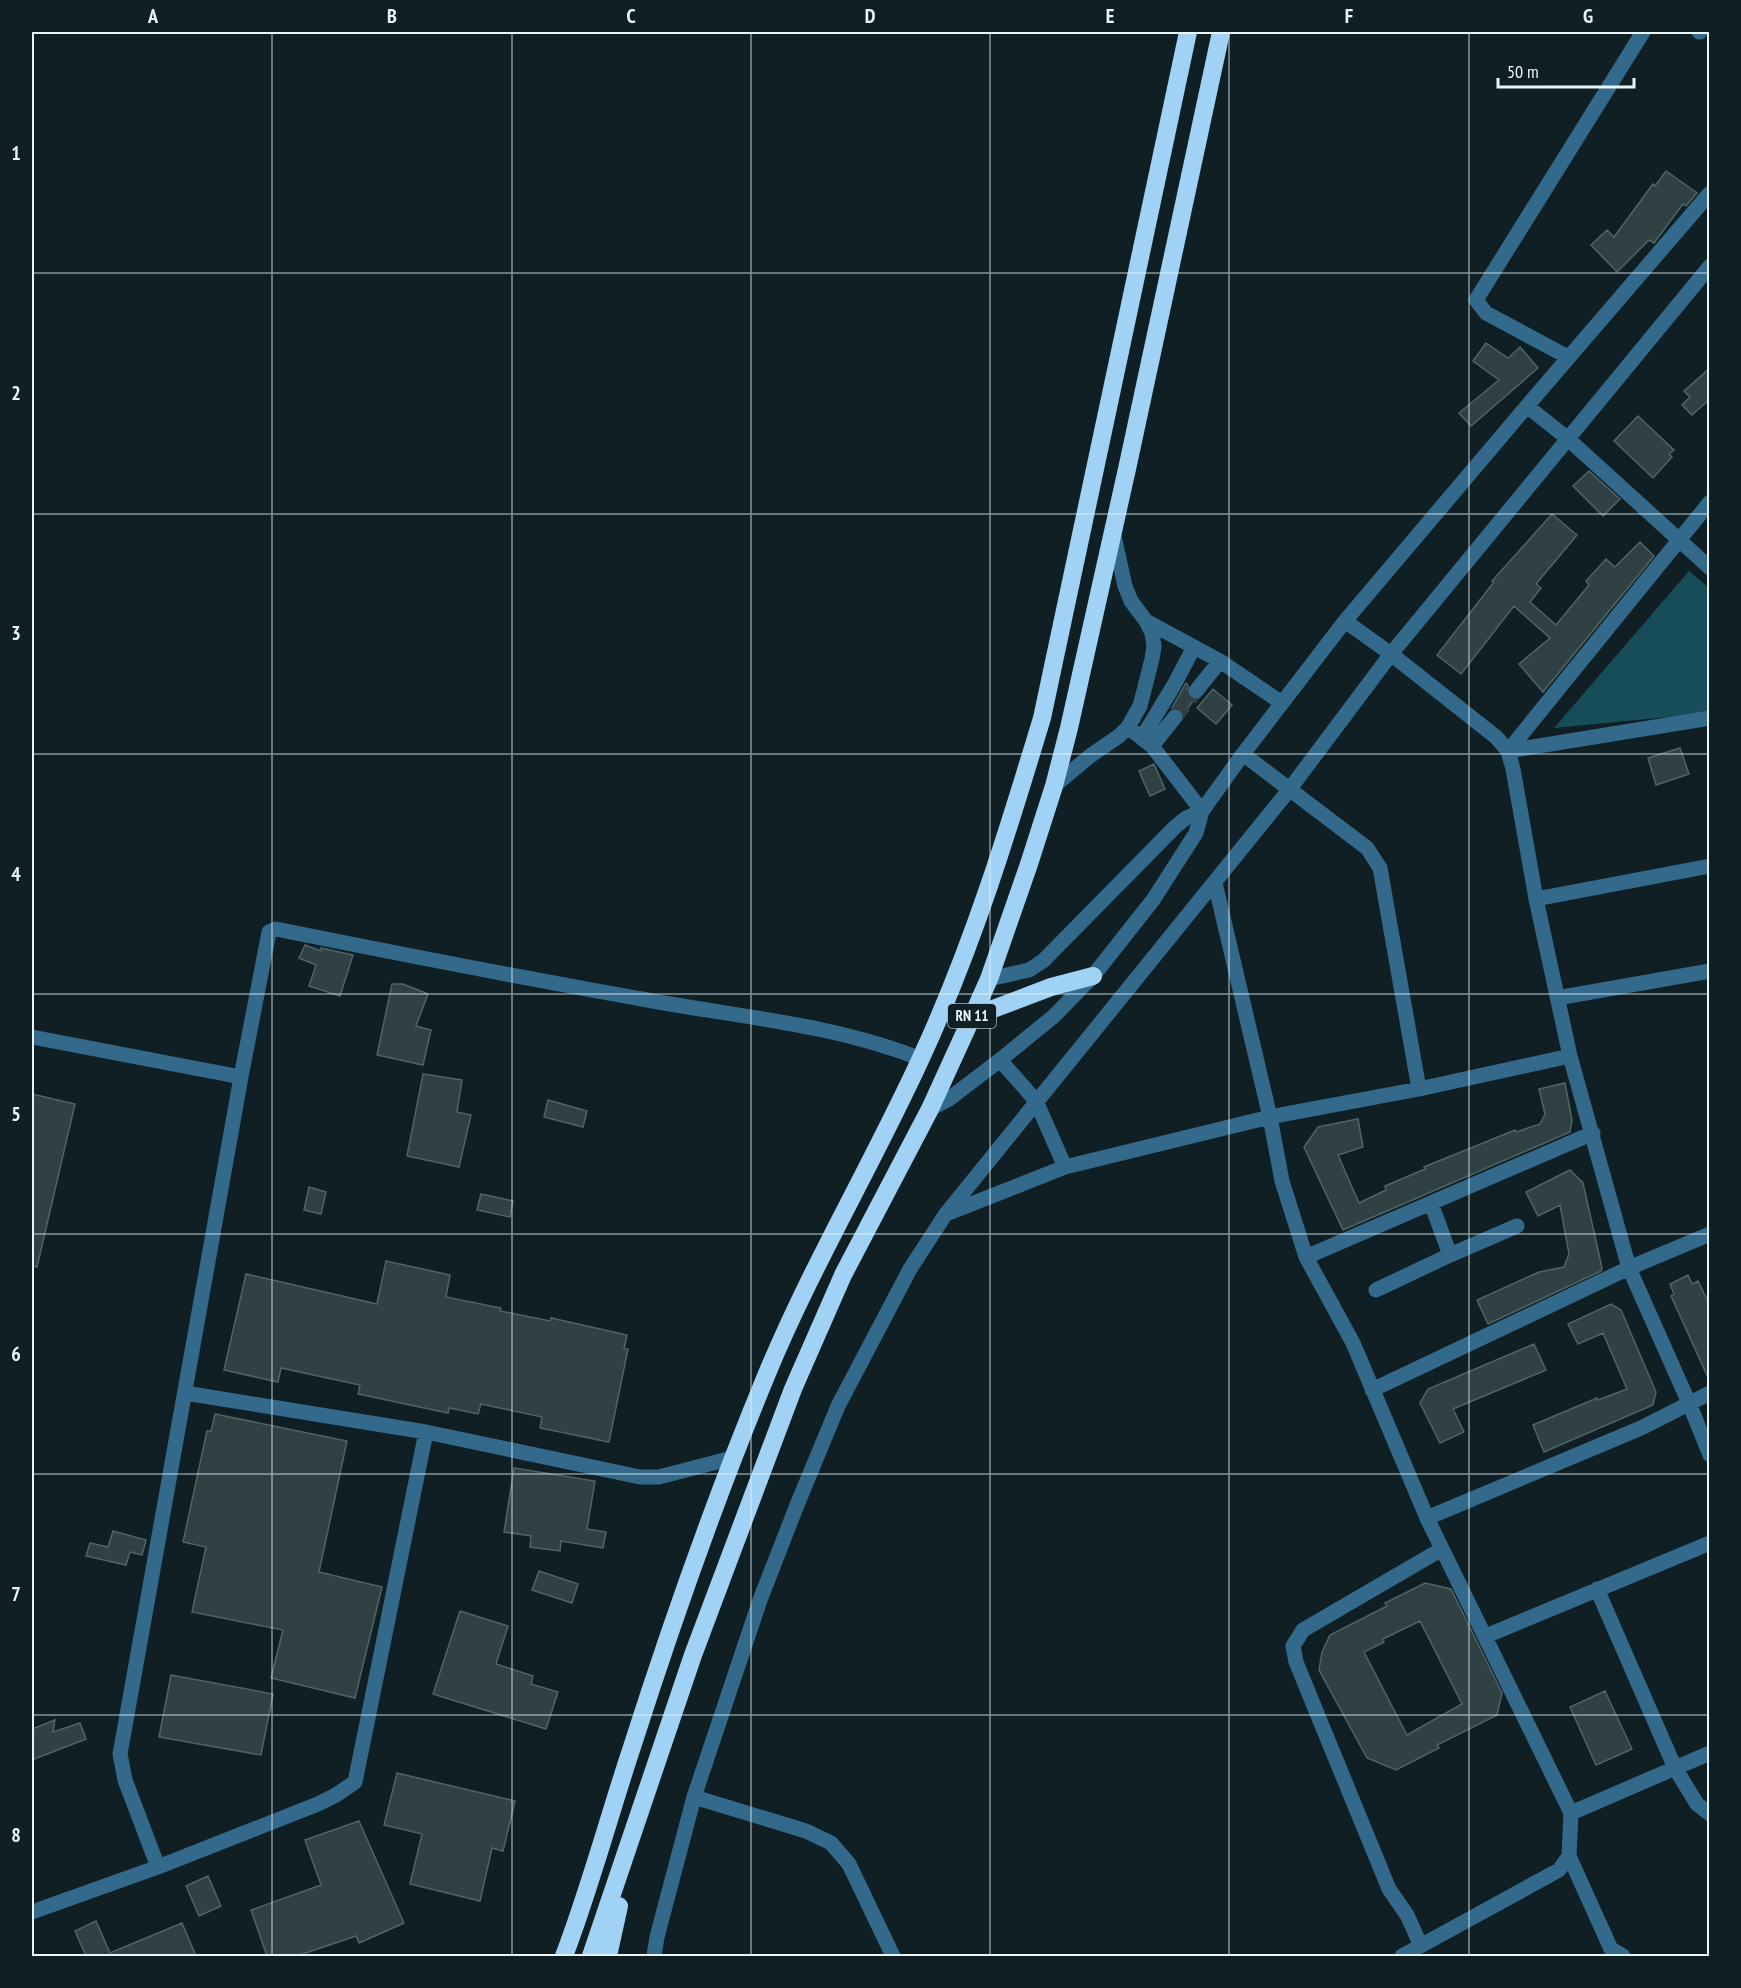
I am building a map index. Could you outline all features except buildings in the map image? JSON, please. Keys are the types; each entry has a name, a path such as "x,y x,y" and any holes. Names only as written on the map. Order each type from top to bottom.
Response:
{"highway":[{"name":"RN 11","path":"563,1956 571,1939 661,1657 732,1458 768,1370 800,1302 921,1059 961,967 1011,825 1042,718 1188,32"},
{"name":"RN 11","path":"591,1956 693,1655 793,1389 843,1275 930,1109 989,979 1054,786 1113,532 1221,32"},
{"path":"972,1017 1051,987 1093,976"},
{"path":"608,1956 642,1804"}],"street":[{"path":"1568,357 1486,313 1476,300 1643,32"},
{"path":"930,1109 949,1098 1000,1060 1054,1016 1093,976 1153,900 1196,833 1202,812 1243,754 1345,621 1710,193"},
{"path":"654,1956 694,1797 760,1600 838,1406 910,1269 945,1215 1289,790 1391,654 1710,267"},
{"path":"1527,406 1567,438 1710,568"},
{"path":"1508,752 1710,502"},
{"path":"1054,786 1128,727 1140,706 1152,659 1154,646 1152,633 1125,586 1113,532"},
{"path":"1146,621 1220,661 1282,703"},
{"path":"1345,621 1391,654 1496,737 1508,752 1536,899 1570,1056 1629,1268 1710,1455"},
{"path":"1147,742 1194,647"},
{"path":"1196,691 1220,661"},
{"path":"1147,742 1175,717"},
{"path":"1508,752 1710,718"},
{"path":"1128,727 1147,742 1202,812"},
{"path":"1243,754 1367,848 1380,868 1419,1089"},
{"path":"989,979 1023,972 1043,961 1176,826 1186,818 1202,812"},
{"path":"1536,899 1710,866"},
{"path":"1215,883 1282,1181 1306,1257 1353,1343 1427,1518 1570,1813 1569,1856 1611,1949 1623,1956"},
{"path":"159,1868 125,1780 120,1754 241,1077 267,936 272,929 668,1004 751,1016 884,1044 921,1059"},
{"path":"1557,998 1710,971"},
{"path":"32,1037 241,1077"},
{"path":"945,1215 1065,1167 1269,1117 1419,1089 1570,1056"},
{"path":"1000,1060 1036,1101 1065,1167"},
{"path":"1306,1257 1593,1133"},
{"path":"1431,1203 1450,1255"},
{"path":"1376,1290 1517,1226"},
{"path":"1372,1390 1629,1268 1710,1234"},
{"path":"184,1393 426,1432 640,1477 659,1478 732,1458"},
{"path":"1427,1518 1641,1428 1710,1393"},
{"path":"32,1912 159,1868 318,1804 355,1782 426,1432"},
{"path":"1486,1636 1710,1543"},
{"path":"1421,1946 1407,1915 1389,1888 1296,1662 1293,1646 1303,1630 1442,1549"},
{"path":"1597,1589 1675,1768 1697,1804 1710,1814"},
{"path":"1570,1813 1710,1753"},
{"path":"694,1797 806,1831 831,1844 849,1864 893,1956"},
{"path":"1402,1956 1559,1870 1569,1856"}],"shaded area":[{"path":"1689,571 1709,588 1709,713 1554,728"}],"tunnel":[{"path":"1175,717 1196,691"}]}
